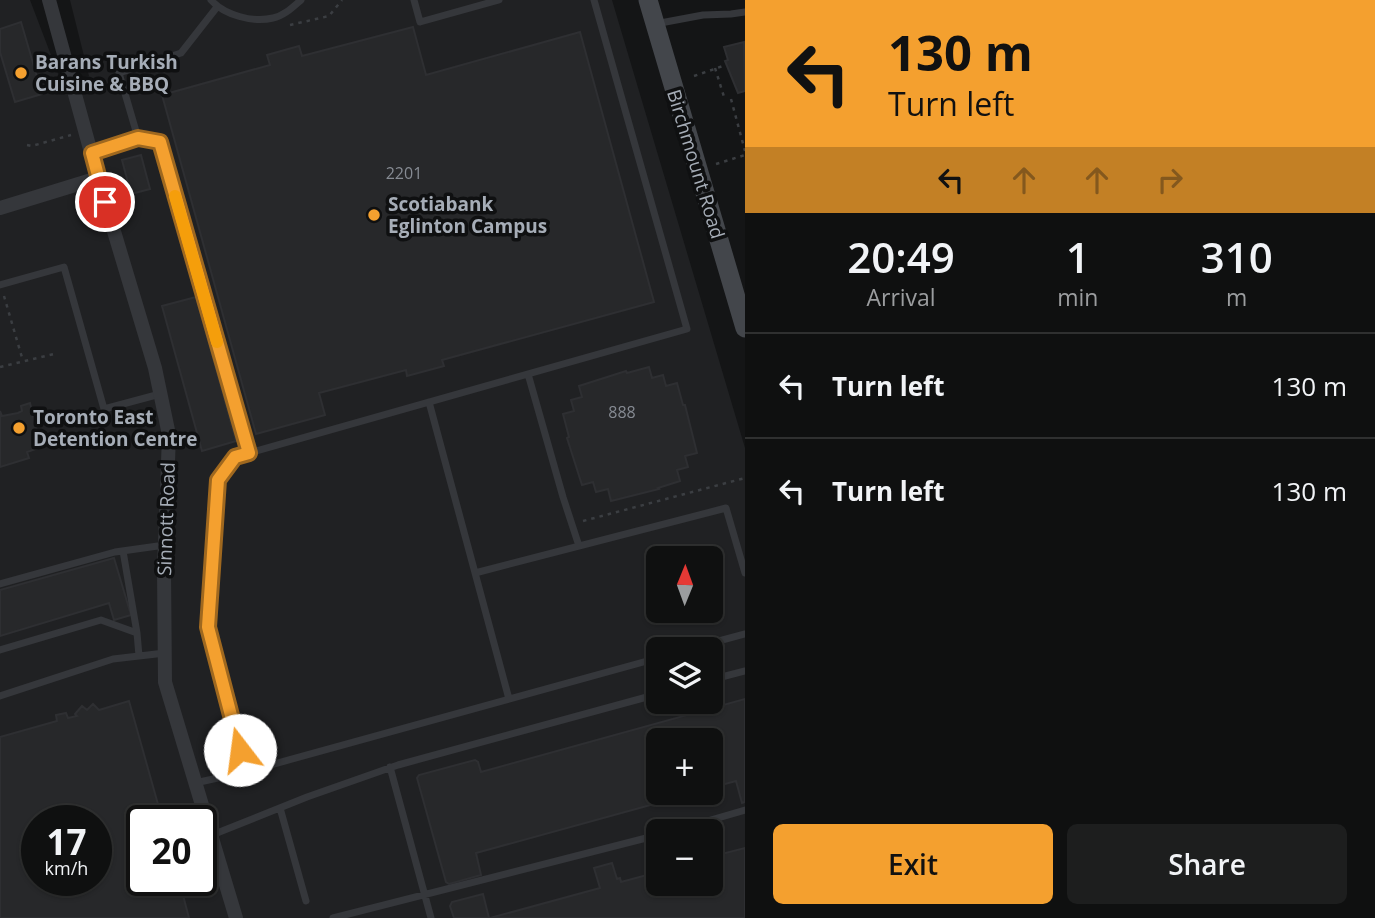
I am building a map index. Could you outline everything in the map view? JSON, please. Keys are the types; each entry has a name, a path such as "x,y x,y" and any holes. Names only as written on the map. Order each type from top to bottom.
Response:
{"main road":[{"name":"Birchmount Road","path":"648,0 745,328"}],"street":[{"name":"Sinnott Road","path":"49,0 98,178 155,368 169,435 165,545 165,682 202,805"},
{"path":"0,208 98,178"},
{"name":"Sinnott Road","path":"217,855 236,918"}],"lane":[{"path":"211,0 217,7 240,17 257,19 274,18 301,0"},
{"path":"414,0 420,22 499,0"},
{"path":"245,772 208,627 218,480 235,457 687,329 594,0"},
{"path":"138,138 119,73 181,53 217,7"},
{"path":"654,24 703,15 745,12"},
{"path":"92,153 138,138 160,142 249,453"},
{"path":"0,285 64,267 104,409 160,393"},
{"path":"528,374 579,546"},
{"path":"429,402 509,699"},
{"path":"475,573 726,508 745,573"},
{"path":"0,584 123,551 165,545"},
{"path":"123,551 139,656"},
{"path":"0,650 101,620 137,633"},
{"path":"723,640 745,634"},
{"path":"0,696 113,659 164,653"},
{"path":"195,783 245,772 646,661"},
{"path":"723,677 745,671"},
{"path":"217,833 390,767 646,697"},
{"path":"390,767 431,918"},
{"path":"280,808 306,901"},
{"path":"714,819 745,810"},
{"path":"333,918 646,838"}],"path":[{"path":"280,27 329,16 342,0"},
{"path":"694,76 723,66"},
{"path":"715,68 725,100"},
{"path":"716,164 745,153 731,99"},
{"path":"27,145 75,134"},
{"path":"0,285 23,361"},
{"path":"0,367 54,354"},
{"path":"572,524 745,478"}],"shaded area":[{"path":"0,0 30,0 62,84 89,76 70,0 612,0 745,448 745,918 0,918"}],"building":[{"name":"Barans Turkish Cuisine & BBQ","path":"21,22 42,94 15,102 0,52 0,29"},
{"path":"413,27 426,75 580,32 654,302 442,360 444,366 407,376 406,370 319,393 325,415 256,434 162,95 270,65 267,55 299,46 302,56"},
{"path":"744,42 745,91 738,93 725,61 728,60 724,47"},
{"path":"141,155 150,189 131,194 122,160"},
{"path":"196,297 236,441 202,451 162,306"},
{"path":"649,367 652,378 663,375 666,386 677,383 697,453 685,456 688,467 677,470 680,481 611,501 608,489 596,492 593,482 582,485 567,438 569,437 563,414 574,411 571,400 582,397 579,386 626,371 627,373"},
{"name":"Toronto East Detention Centre","path":"30,403 41,447 27,452 29,458 0,467 0,411 2,416 18,413 22,411 21,406"},
{"path":"114,558 131,615 114,620 109,603 0,636 0,590"},
{"path":"745,699 745,802 742,803 736,781 723,784 723,728 646,728 646,805 650,805 476,853 481,875 449,884 446,882 417,778 419,775 475,760 481,772 691,714 723,714 723,705"},
{"path":"129,701 158,805 126,805 126,896 183,896 189,918 0,918 0,737 57,721 56,715 66,713 68,718 77,716 75,714 82,706 87,710 93,704 99,710"},
{"path":"745,848 745,918 490,918 600,888 594,868 612,863 617,879 620,878 621,882 646,875 646,896 723,896 723,854"},
{"path":"483,894 489,918 454,918 450,906 452,902"}],"slow traffic":[{"path":"175,196 217,342"}],"place":[{"name":"Barans Turkish Cuisine & BBQ","path":"21,73"},
{"name":"Scotiabank Eglinton Campus","path":"374,215"},
{"name":"Toronto East Detention Centre","path":"19,428"}],"route":[{"path":"105,202 92,153 138,138 160,142 249,453 235,457 218,480 208,627 240,750"}]}
